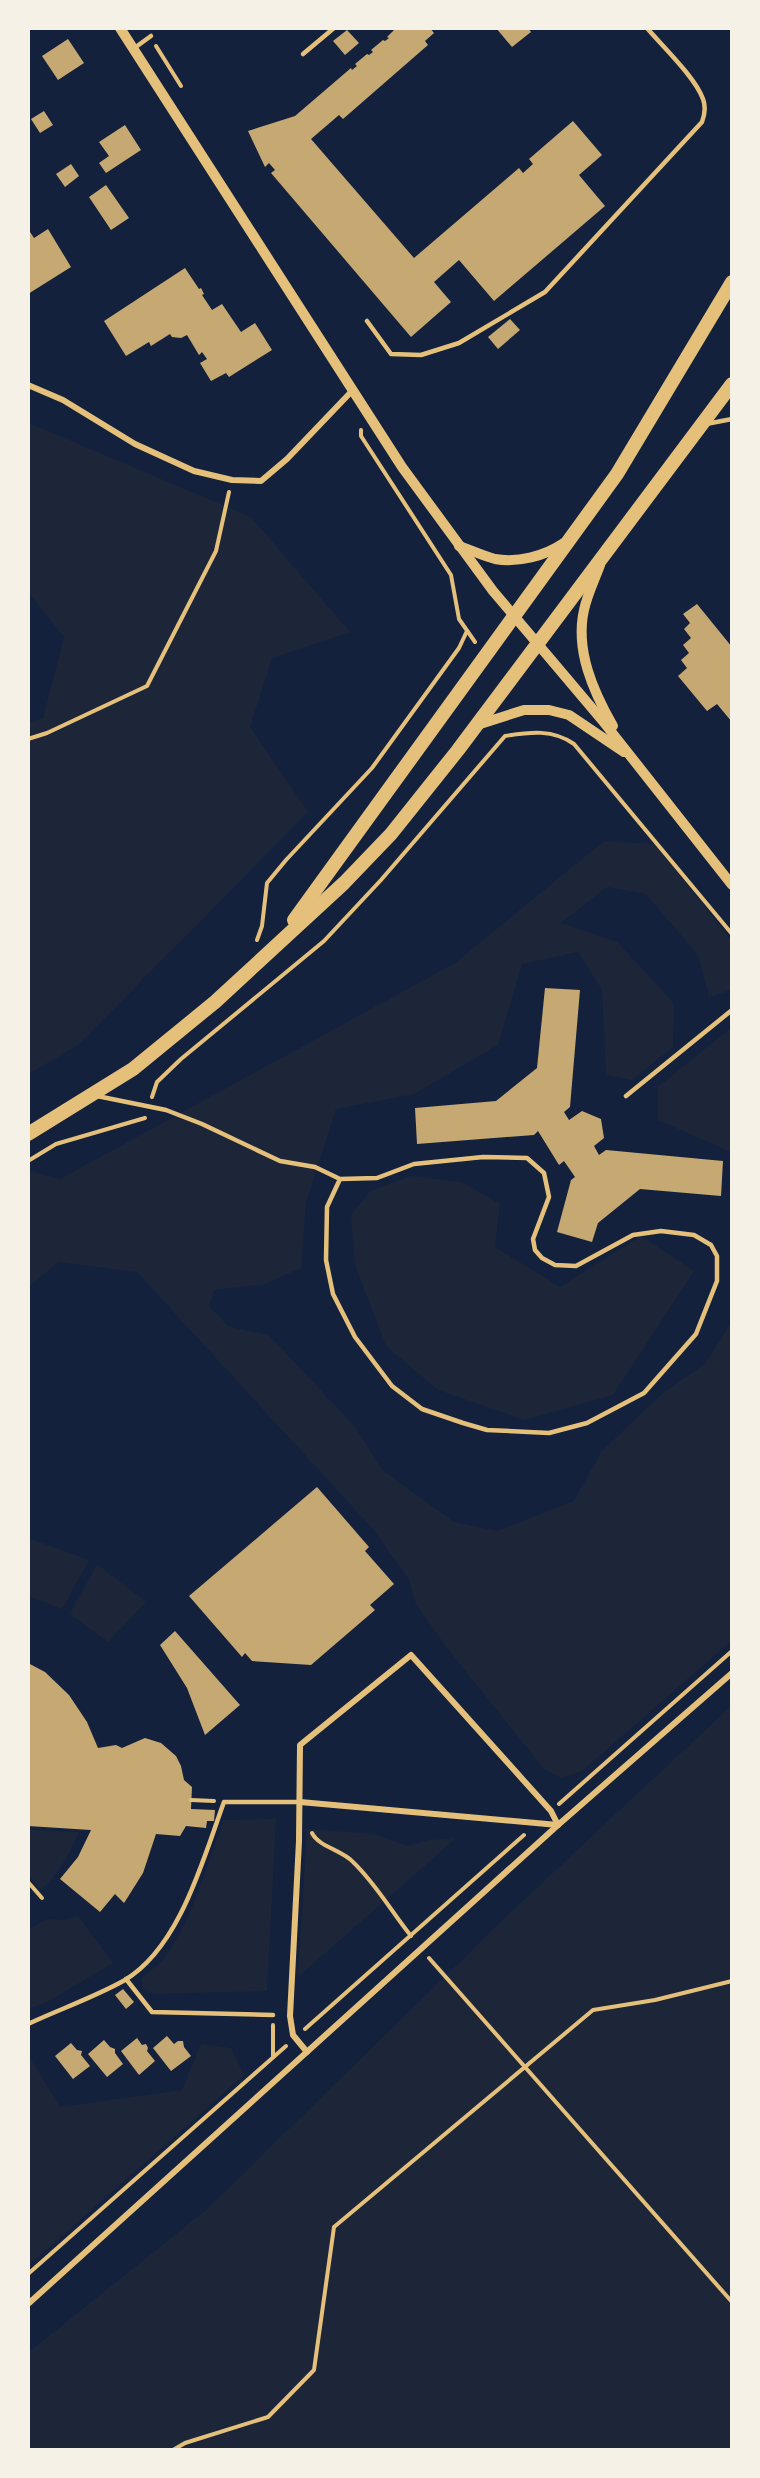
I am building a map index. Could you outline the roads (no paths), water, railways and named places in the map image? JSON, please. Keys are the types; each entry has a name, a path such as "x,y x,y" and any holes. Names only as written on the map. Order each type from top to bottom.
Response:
{"main road":[{"path":"277,944 617,474 732,282"},
{"path":"28,1134 133,1068 216,1002 344,883 391,834 538,645 732,384"}],"street":[{"path":"120,28 351,392 458,545 632,757 732,885"},
{"path":"28,385 63,400 145,448 194,471 232,480 261,481 300,446 351,392"},
{"path":"458,545 496,559 523,558 554,550 574,536"},
{"path":"605,552 584,609 580,637 585,663 607,715 632,757"},
{"path":"477,725 524,710 537,709 569,715 632,757"},
{"path":"307,2052 296,2037 290,2016 300,1802 300,1745 411,1655 551,1811 558,1825"},
{"path":"28,2304 558,1825 732,1673"},
{"path":"300,1802 558,1825"}],"lane":[{"path":"303,54 334,28"},
{"path":"367,321 391,354 422,355 459,343 545,292 702,122 705,111 704,100 697,86 647,28"},
{"path":"133,49 151,36"},
{"path":"700,425 732,419"},
{"path":"626,1096 732,1010"},
{"path":"91,1095 166,1110 202,1124 280,1161 315,1167 340,1179 377,1178 414,1164 483,1157 527,1158 544,1173 549,1197 533,1239 535,1250 542,1258 555,1265 576,1266 633,1235 661,1231 694,1235 711,1245 717,1256 717,1281 696,1334 644,1393 587,1423 549,1433 487,1430 422,1409 392,1386 355,1337 333,1294 327,1260 327,1207 340,1179"},
{"path":"28,2024 126,1979 158,1950 168,1936 201,1867 224,1802 300,1802"},
{"path":"126,1979 152,2012 273,2016"}]}
